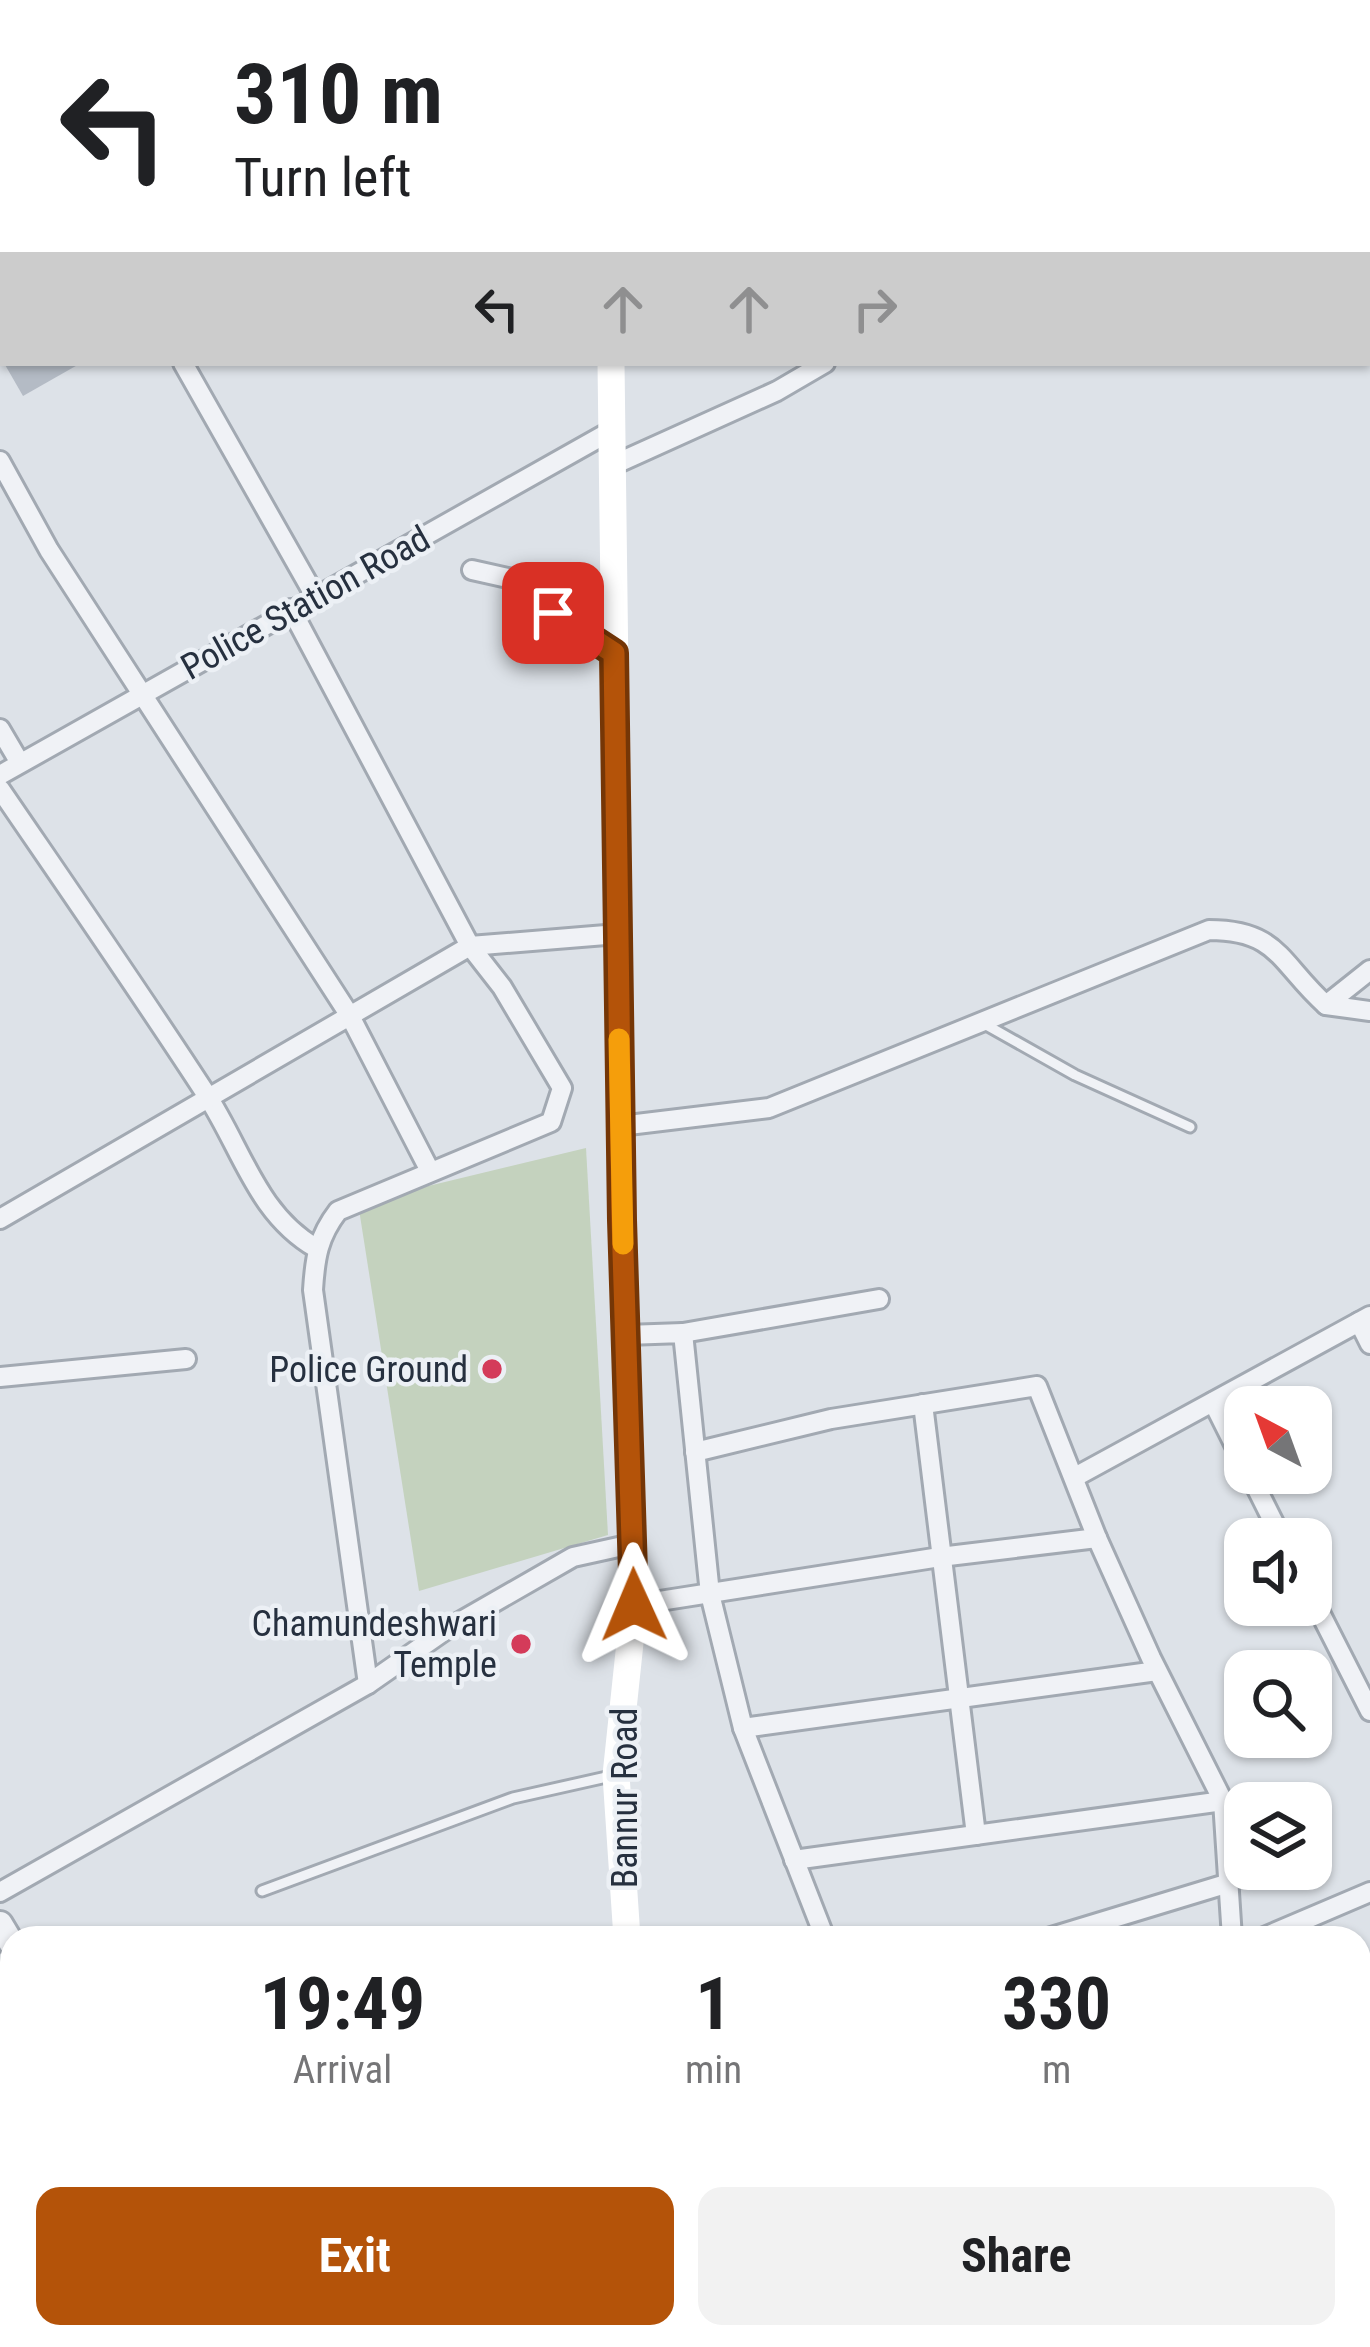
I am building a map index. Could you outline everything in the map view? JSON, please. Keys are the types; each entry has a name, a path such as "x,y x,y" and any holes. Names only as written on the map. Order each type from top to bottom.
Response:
{"main road":[{"name":"Bannur Road","path":"611,366 620,1126 634,1605 616,1775 626,1926"}],"street":[{"path":"184,366 314,596"},
{"path":"611,466 777,391 820,366"},
{"name":"Police Station Road","path":"0,775 610,431"},
{"path":"0,461 49,550 350,1016 430,1171"},
{"path":"472,570 535,584 560,619 614,653"},
{"path":"291,609 470,946 502,987 562,1088 551,1122 338,1211 316,1248 313,1290 368,1684"},
{"path":"0,729 20,764"},
{"path":"0,789 210,1100 274,1217 316,1248"},
{"path":"620,1126 769,1108 1209,930 1233,930 1265,939 1326,1005 1370,1011"},
{"path":"0,1220 470,946 618,934"},
{"path":"1326,1005 1370,970"},
{"path":"626,1335 683,1333 879,1298"},
{"path":"1075,1477 1365,1319 1370,1344"},
{"path":"683,1333 710,1594 742,1728 820,1926"},
{"path":"0,1377 186,1359"},
{"path":"695,1452 831,1419 1037,1386 1097,1538 1223,1801 1224,1817"},
{"path":"1213,1402 1224,1424"},
{"path":"923,1404 976,1835"},
{"path":"634,1605 1097,1538"},
{"path":"0,1892 368,1684 444,1631 573,1557 632,1544"},
{"path":"1327,1626 1370,1712"},
{"path":"742,1728 1157,1671"},
{"path":"794,1860 1223,1801"},
{"path":"1087,1926 1224,1884"},
{"path":"1229,1890 1231,1926"},
{"path":"1290,1926 1370,1892"}],"lane":[{"path":"981,1022 1075,1076 1190,1127"},
{"path":"262,1891 513,1798 616,1775"}],"green space":[{"name":"Police Ground","path":"586,1148 608,1535 419,1591 358,1203"}],"building":[{"path":"6,366 76,366 23,396"}],"slow traffic":[{"path":"619,1039 623,1244"}],"place":[{"name":"Police Ground","path":"492,1369"},
{"name":"Chamundeshwari Temple","path":"521,1644"}],"route":[{"path":"553,613 614,653 622,1220 634,1605"}]}
